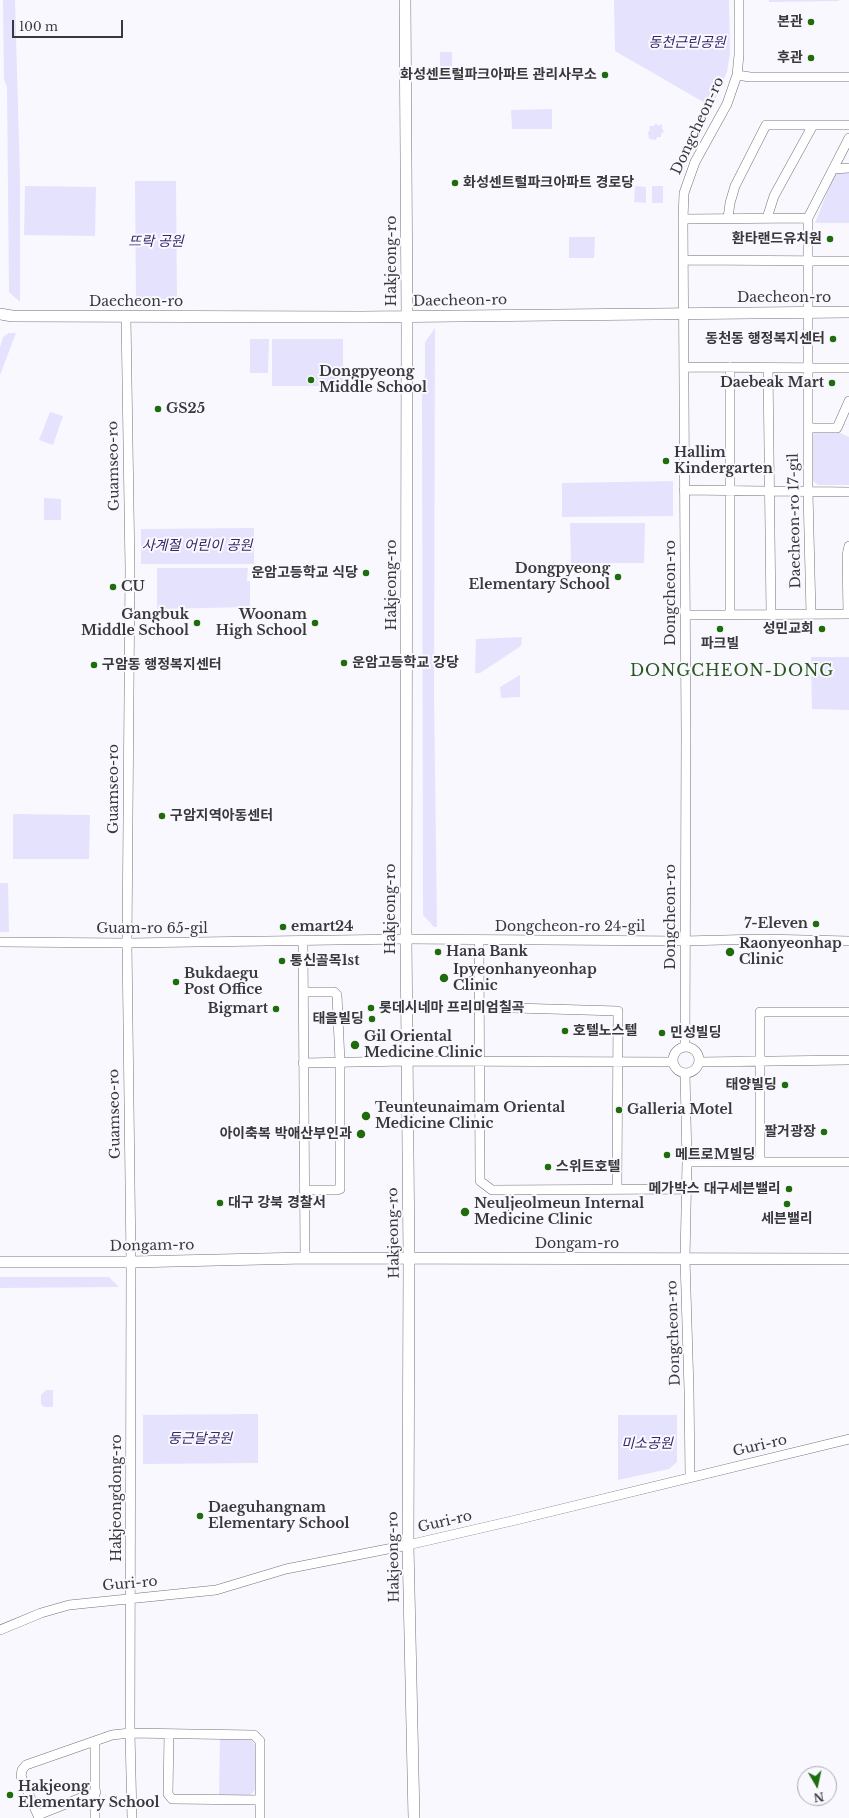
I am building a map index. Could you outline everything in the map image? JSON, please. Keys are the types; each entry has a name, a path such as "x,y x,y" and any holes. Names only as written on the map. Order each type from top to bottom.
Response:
{"main road":[{"name":"Hakjeong-ro","path":"405,0 407,316 406,939 409,1258 408,1545 414,1818"},
{"name":"Daecheon-ro","path":"0,314 12,316 126,317 849,312"},
{"name":"Dongam-ro","path":"0,1262 131,1262 305,1258 849,1259"}],"street":[{"name":"Dongcheon-ro","path":"685,1047 684,941 686,734 684,194 689,177 727,104 737,75 739,55 739,0"},
{"name":"Dongcheon-ro","path":"737,75 750,77 849,77"},
{"path":"728,218 730,203 735,186 766,125 849,125"},
{"path":"767,218 774,196 813,125"},
{"path":"683,219 808,218 849,138"},
{"path":"833,169 849,168"},
{"name":"Daecheon-ro 17-gil","path":"808,218 808,492 810,614"},
{"path":"684,260 849,261"},
{"name":"Guamseo-ro","path":"126,317 130,569 127,943 131,1262"},
{"path":"684,367 849,368"},
{"path":"730,367 730,614"},
{"path":"768,368 771,614"},
{"path":"809,428 837,428 849,401"},
{"path":"684,490 849,492"},
{"path":"685,615 848,614 847,555 849,546"},
{"name":"Dongcheon-ro 24-gil","path":"406,939 684,941 762,939 849,941"},
{"name":"Guam-ro 65-gil","path":"0,942 303,942 406,939"},
{"name":"Dongcheon-ro 24-gil","path":"479,940 480,1061"},
{"path":"303,942 305,1258"},
{"path":"303,992 334,992 337,995 340,1062 340,1189 304,1190"},
{"path":"480,1007 618,1011 617,1189"},
{"path":"760,1162 760,1012 849,1012"},
{"path":"685,1047 694,1049 697,1052 699,1062 693,1071 685,1074 677,1070 673,1062 674,1054 681,1048 685,1047"},
{"path":"699,1062 849,1060"},
{"path":"303,1063 407,1061 673,1062"},
{"path":"480,1061 480,1181 485,1186 492,1190 686,1189"},
{"name":"Dongcheon-ro","path":"685,1074 687,1162 686,1259 690,1390 690,1477"},
{"path":"687,1162 849,1162"},
{"name":"Hakjeongdong-ro","path":"131,1262 130,1733 132,1818"},
{"name":"Guri-ro","path":"0,1630 41,1613 69,1605 130,1597 216,1590 286,1569 408,1545 849,1439"},
{"path":"96,1792 38,1817 21,1776 22,1770 26,1765 112,1735 130,1733 254,1735 260,1741 260,1818"},
{"path":"169,1734 168,1794 172,1799 260,1800"},
{"path":"95,1741 96,1818"}],"green space":[{"path":"3,0 15,0 20,180 20,302 9,292 7,87 4,79"},
{"name":"동천근린공원","path":"614,0 729,0 730,53 727,72 712,107 615,51"},
{"path":"769,0 839,0 839,1 769,2"},
{"path":"440,52 452,52 452,75 440,75"},
{"path":"552,109 552,129 512,129 511,110"},
{"path":"656,123 658,126 662,124 664,132 661,134 661,137 657,137 656,140 649,139 649,126 654,126"},
{"path":"836,170 849,170 849,223 815,223"},
{"name":"뜨락 공원","path":"135,181 176,181 177,302 136,302"},
{"path":"25,186 96,187 95,236 24,235"},
{"path":"635,186 646,187 646,203 634,202"},
{"path":"652,186 663,186 663,203 652,203"},
{"path":"569,237 595,237 594,258 569,258"},
{"path":"435,328 434,694 437,927 434,927 423,915 422,388 425,376 425,342"},
{"path":"9,333 16,333 0,375 0,347 3,337"},
{"path":"250,339 269,339 268,373 250,373"},
{"path":"272,339 343,339 343,386 272,386"},
{"path":"50,412 63,416 53,445 39,440"},
{"path":"816,431 836,431 849,437 849,485 818,485 812,480 812,435"},
{"path":"673,481 673,516 562,517 562,483"},
{"path":"44,498 61,499 61,520 44,520"},
{"path":"570,523 645,523 644,563 571,563"},
{"name":"사계절 어린이 공원","path":"254,528 254,564 141,564 141,529"},
{"path":"157,568 248,568 247,581 250,581 250,607 157,609"},
{"path":"522,637 521,646 480,673 475,673 476,639"},
{"path":"811,657 849,657 849,710 812,709"},
{"path":"520,675 520,697 501,698 500,687"},
{"path":"13,814 90,815 89,859 13,859"},
{"path":"0,883 8,883 9,932 0,932"},
{"path":"0,1277 109,1277 119,1287 0,1288"},
{"path":"46,1390 53,1390 53,1407 44,1407 41,1404 41,1395"},
{"name":"둥근달공원","path":"258,1414 258,1463 143,1464 143,1415"},
{"name":"미소공원","path":"618,1415 677,1415 677,1462 669,1469 618,1480"},
{"path":"220,1739 251,1740 256,1746 255,1790 250,1795 219,1795"}],"place":[{"name":"본관","path":"811,22"},
{"name":"후관","path":"811,58"},
{"name":"화성센트럴파크아파트 관리사무소","path":"605,75"},
{"name":"화성센트럴파크아파트 경로당","path":"455,183"},
{"name":"환타랜드유치원","path":"830,239"},
{"name":"동천동 행정복지센터","path":"833,339"},
{"name":"Dongpyeong Middle School","path":"311,380"},
{"name":"Daebeak Mart","path":"832,383"},
{"name":"GS25","path":"158,409"},
{"name":"Hallim Kindergarten","path":"666,461"},
{"name":"운암고등학교 식당","path":"366,573"},
{"name":"Dongpyeong Elementary School","path":"618,577"},
{"name":"CU","path":"113,587"},
{"name":"Gangbuk Middle School","path":"197,623"},
{"name":"Woonam High School","path":"315,623"},
{"name":"파크빌","path":"720,629"},
{"name":"성민교회","path":"822,629"},
{"name":"운암고등학교 강당","path":"344,663"},
{"name":"구암동 행정복지센터","path":"94,665"},
{"name":"구암지역아동센터","path":"162,816"},
{"name":"7-Eleven","path":"816,924"},
{"name":"emart24","path":"283,927"},
{"name":"Hana Bank","path":"438,952"},
{"name":"Raonyeonhap Clinic","path":"730,952"},
{"name":"통신골목1st","path":"282,961"},
{"name":"Ipyeonhanyeonhap Clinic","path":"444,978"},
{"name":"Bukdaegu Post Office","path":"176,982"},
{"name":"롯데시네마 프리미엄칠곡","path":"371,1008"},
{"name":"Bigmart","path":"276,1009"},
{"name":"태을빌딩","path":"372,1019"},
{"name":"호텔노스텔","path":"565,1031"},
{"name":"민성빌딩","path":"662,1033"},
{"name":"Gil Oriental Medicine Clinic","path":"355,1045"},
{"name":"태양빌딩","path":"785,1085"},
{"name":"Galleria Motel","path":"619,1110"},
{"name":"Teunteunaimam Oriental Medicine Clinic","path":"366,1116"},
{"name":"팔거광장","path":"824,1132"},
{"name":"아이축복 박애산부인과","path":"361,1134"},
{"name":"메트로M빌딩","path":"667,1155"},
{"name":"스위트호텔","path":"548,1167"},
{"name":"메가박스 대구세븐밸리","path":"789,1189"},
{"name":"대구 강북 경찰서","path":"220,1203"},
{"name":"세븐밸리","path":"787,1204"},
{"name":"Neuljeolmeun Internal Medicine Clinic","path":"465,1212"},
{"name":"Daeguhangnam Elementary School","path":"200,1516"},
{"name":"Hakjeong Elementary School","path":"10,1795"}],"district":[{"name":"DONGCHEON-DONG","path":"732,671"}]}
